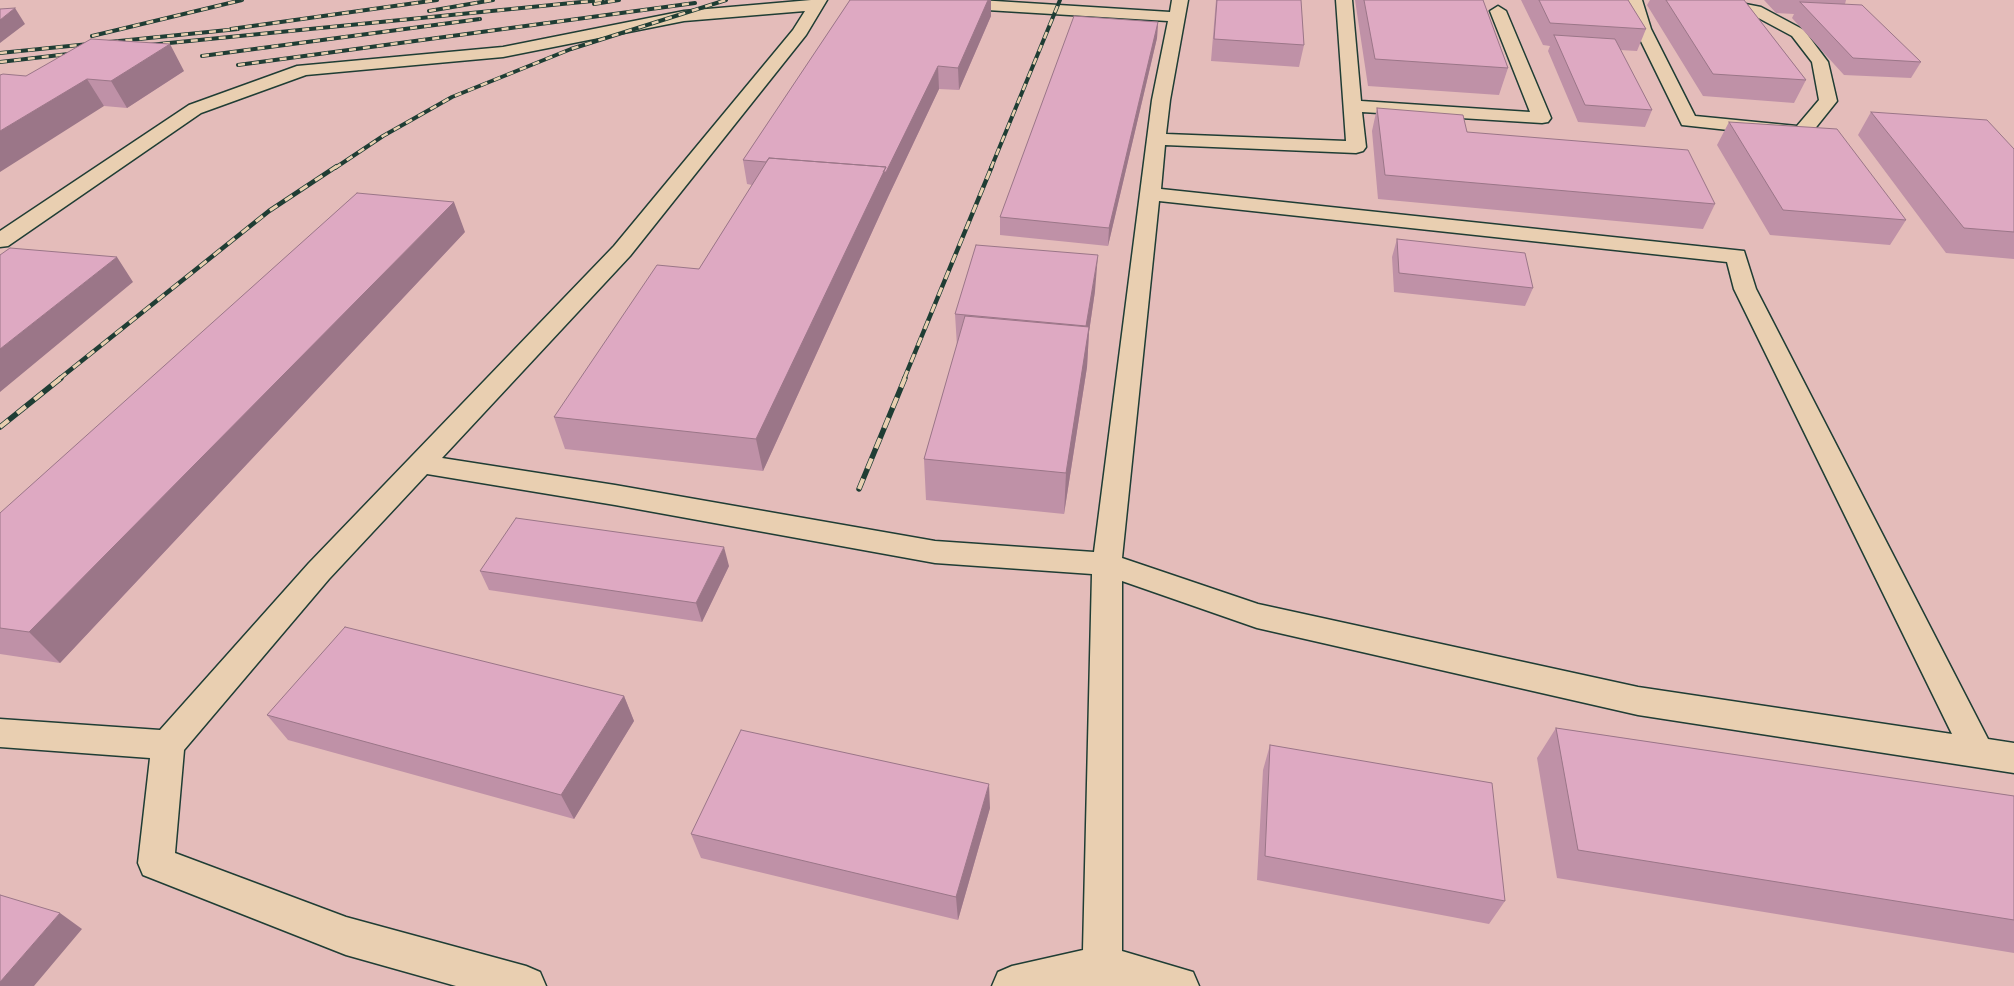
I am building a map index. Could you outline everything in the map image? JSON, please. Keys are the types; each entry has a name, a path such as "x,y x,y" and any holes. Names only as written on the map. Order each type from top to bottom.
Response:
{"lane":[{"path":"904,0 1179,8 1161,100 1107,564 1102,966"},
{"path":"1157,138 1356,146 1344,0"},
{"path":"1634,0 1643,29 1688,122 1802,132 1828,100 1820,62 1798,33 1755,10 1698,0"},
{"path":"0,240 195,109 304,70 503,52 684,16 817,3"},
{"path":"526,986 346,936 156,863 168,745 319,571 622,251 800,32 817,3"},
{"path":"1353,106 1542,118 1498,10"},
{"path":"1150,194 1736,256 1746,289 1978,753"},
{"path":"420,464 615,495 935,552 1107,564 1258,616 1638,701 2014,758"},
{"path":"0,733 168,745"},
{"path":"1012,986 1102,966 1179,986"}],"shaded area":[{"path":"0,0 2014,0 2014,986 0,986"}],"building":[{"path":"850,0 988,0 958,68 938,66 886,172 883,172 886,167 769,158 766,162 743,160"},
{"path":"1217,0 1301,0 1304,45 1214,39"},
{"path":"1364,0 1483,0 1508,68 1375,59"},
{"path":"1539,0 1628,0 1646,29 1550,23"},
{"path":"1666,0 1744,0 1806,80 1713,74"},
{"path":"1800,2 1862,5 1921,62 1853,58"},
{"path":"15,8 0,20 0,9"},
{"path":"1074,16 1158,22 1109,228 1000,217"},
{"path":"1554,35 1615,39 1652,110 1585,105"},
{"path":"91,39 170,44 111,81 87,79 0,131 0,75 26,76"},
{"path":"1377,108 1463,115 1467,132 1688,150 1715,204 1385,175"},
{"path":"1871,112 1987,120 2014,149 2014,232 1964,228"},
{"path":"1729,122 1837,129 1906,220 1783,210"},
{"path":"769,158 886,167 756,439 554,417 657,265 699,269"},
{"path":"357,193 454,202 29,632 0,628 0,513"},
{"path":"1397,239 1525,253 1533,288 1399,273"},
{"path":"976,245 1098,255 1086,326 955,314"},
{"path":"10,248 117,257 0,349 0,255"},
{"path":"965,316 1089,327 1066,473 924,459"},
{"path":"516,518 724,547 696,603 480,571"},
{"path":"345,627 624,696 561,795 267,715"},
{"path":"1556,728 2014,796 2014,920 1578,850"},
{"path":"741,730 989,784 956,897 691,834"},
{"path":"1270,745 1492,783 1505,901 1265,856"},
{"path":"0,895 60,913 0,982"}],"railway":[{"path":"92,36 242,0"},
{"path":"231,29 437,0"},
{"path":"429,11 493,0"},
{"path":"149,45 602,0"},
{"path":"594,4 619,0"},
{"path":"335,168 383,136 452,97 571,49 726,0"},
{"path":"991,168 1060,0"},
{"path":"238,65 695,3"},
{"path":"202,56 480,19"},
{"path":"0,53 238,29"},
{"path":"0,62 77,53"},
{"path":"59,379 269,211 337,166"},
{"path":"904,379 992,166"},
{"path":"0,427 61,378"},
{"path":"859,489 905,378"}]}
